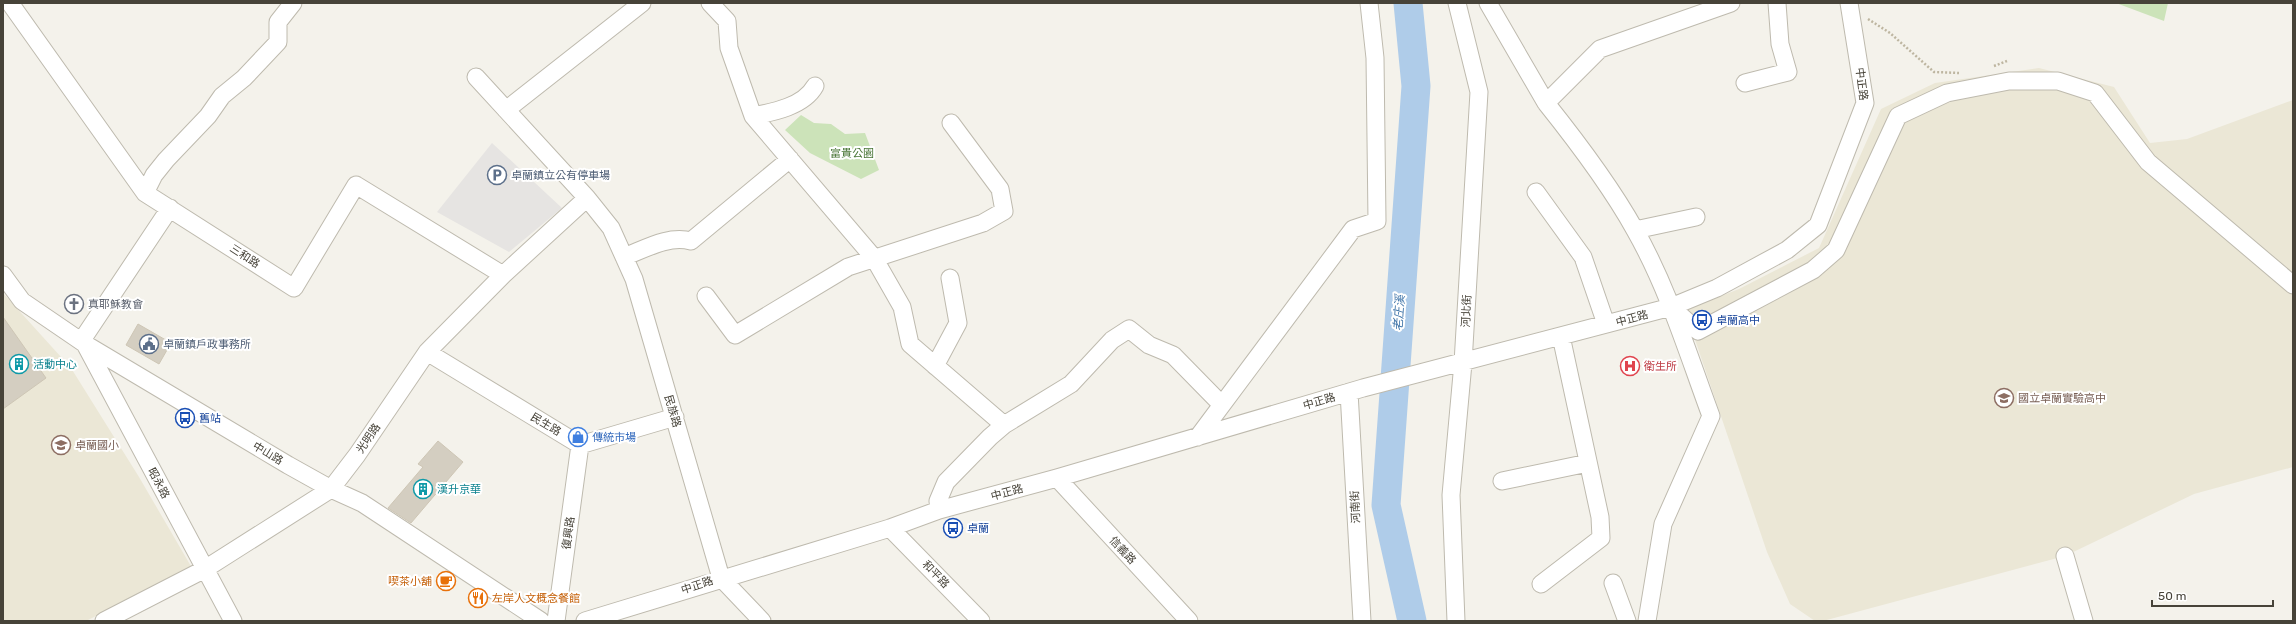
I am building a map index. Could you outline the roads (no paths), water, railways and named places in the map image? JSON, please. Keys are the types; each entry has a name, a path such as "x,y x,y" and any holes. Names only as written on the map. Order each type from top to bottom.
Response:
{"street":[{"name":"三和路","path":"10,3 145,193 294,288 356,184 503,275"},
{"path":"145,193 154,175 166,160 208,116 222,96 244,78 278,42 278,22 293,3"},
{"path":"506,110 642,3"},
{"path":"710,3 727,21 728,48 753,116 874,258 902,307 910,344 1004,425"},
{"path":"1198,437 1352,229 1377,221 1375,58 1369,3"},
{"name":"河北街","path":"1456,621 1451,495 1463,362 1479,92 1457,3"},
{"path":"1488,3 1546,103 1579,145 1635,230 1671,307 1711,416 1663,524 1647,621"},
{"path":"1546,103 1600,49 1731,3"},
{"path":"1745,83 1788,72 1780,44 1777,3"},
{"name":"中正路","path":"585,621 721,578 890,528 938,510 1057,478 1356,390 1671,307 1717,288 1787,250 1818,225 1865,103 1850,5"},
{"name":"民族路","path":"476,78 587,198 611,228 634,279 721,578 762,621"},
{"path":"1671,307 1698,331 1813,270 1836,250 1898,116 1947,93 2008,81 2058,81 2094,93 2148,162 2293,285"},
{"path":"753,116 779,111 810,94 814,86"},
{"path":"706,296 735,335 848,266 983,223 1004,211 1000,189 951,123"},
{"path":"624,257 656,244 680,238 691,241 790,159"},
{"path":"1536,192 1583,257 1606,324"},
{"name":"光明路","path":"104,621 205,569 330,489 357,454 427,352 503,275 587,198"},
{"path":"84,342 170,208"},
{"path":"1635,230 1696,217"},
{"name":"中山路","path":"4,278 22,301 84,342 330,489 362,503 541,621"},
{"path":"935,366 958,323 950,278"},
{"path":"938,510 938,501 946,482 1004,425 1071,384 1112,340 1129,329 1149,344 1173,355 1222,405"},
{"path":"1541,584 1601,538 1600,517 1560,336"},
{"name":"昭永路","path":"84,342 233,621"},
{"name":"民生路","path":"427,352 580,445"},
{"name":"河南街","path":"1356,390 1362,621"},
{"path":"580,445 675,417"},
{"name":"復興路","path":"556,621 580,445"},
{"path":"1502,481 1588,463"},
{"name":"信義路","path":"1057,478 1189,621"},
{"name":"和平路","path":"890,528 981,621"},
{"path":"2065,556 2084,621"},
{"path":"1614,582 1627,621"}],"waterway":[{"name":"老庄溪","path":"1408,3 1416,86 1386,505 1412,621"}],"place":[{"name":"卓蘭鎮立公有停車場","path":"497,175"},
{"name":"真耶穌教會","path":"74,304"},
{"name":"卓蘭高中","path":"1702,320"},
{"name":"卓蘭鎮戶政事務所","path":"149,344"},
{"name":"活動中心","path":"19,364"},
{"name":"衛生所","path":"1630,366"},
{"name":"國立卓蘭實驗高中","path":"2004,398"},
{"name":"舊站","path":"185,418"},
{"name":"傳統市場","path":"578,437"},
{"name":"卓蘭國小","path":"61,445"},
{"name":"漢升京華","path":"423,489"},
{"name":"卓蘭","path":"953,528"},
{"name":"喫茶小舖","path":"446,581"},
{"name":"左岸人文概念餐館","path":"478,598"}],"park label":[{"name":"富貴公園","path":"852,153"}]}
